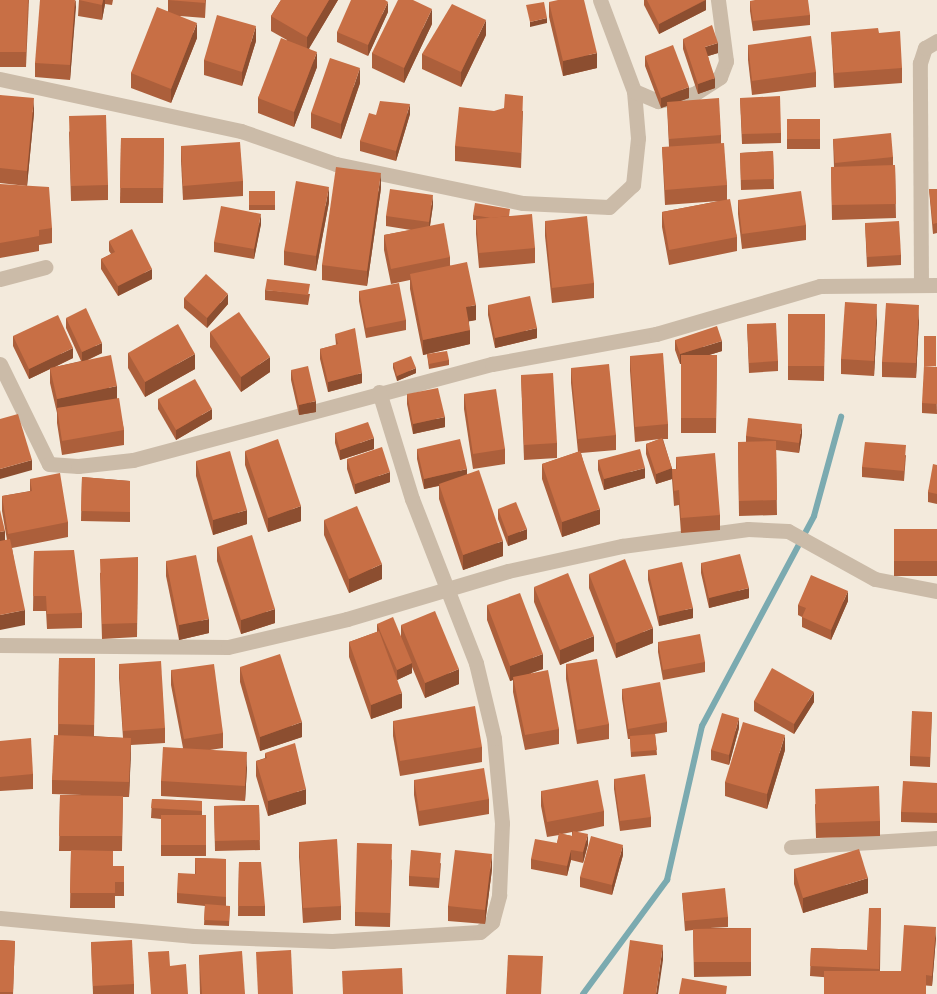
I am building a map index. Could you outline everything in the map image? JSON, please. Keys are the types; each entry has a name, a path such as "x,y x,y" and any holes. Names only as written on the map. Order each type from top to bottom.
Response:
{"street":[{"path":"0,79 241,131 336,164 523,203 589,209 609,207 633,185 638,138 634,91 600,0"},
{"path":"634,91 658,101 694,94 720,77 726,49 718,0"},
{"path":"0,364 6,393 49,464 78,466 133,460 379,392 492,364 656,334 820,286 929,285 920,63 925,48 937,41"},
{"path":"0,279 45,267"},
{"path":"0,918 252,940 480,932 492,922 499,895 502,823 494,738 476,663 445,587 379,392"},
{"path":"0,645 228,647 347,619 445,587 622,546 748,529 788,531 875,579 937,591"},
{"path":"791,847 937,838"}],"building":[{"path":"0,0 28,0 26,52 0,52"},
{"path":"40,0 75,0 70,65 35,63"},
{"path":"79,0 103,0 102,5"},
{"path":"168,0 205,0 205,3"},
{"path":"281,0 329,0 307,37 271,16"},
{"path":"351,0 385,0 388,2 368,45 337,32"},
{"path":"398,0 413,0 432,9 404,68 372,53"},
{"path":"584,0 597,53 563,61 549,2"},
{"path":"647,0 705,0 659,24"},
{"path":"808,0 810,15 753,21 750,1"},
{"path":"544,2 547,18 530,22 526,5"},
{"path":"452,4 486,20 461,72 422,54"},
{"path":"157,7 197,23 171,89 131,73"},
{"path":"217,15 256,26 242,72 204,60"},
{"path":"712,25 718,43 705,47 715,78 698,84 683,39"},
{"path":"878,28 879,33 900,31 902,68 834,73 831,32"},
{"path":"811,36 816,72 752,81 748,45"},
{"path":"281,38 317,52 294,112 258,98"},
{"path":"673,45 689,87 661,98 645,56"},
{"path":"330,58 360,68 341,124 311,113"},
{"path":"505,94 523,96 521,153 455,146 459,107 494,111 504,108"},
{"path":"0,95 34,98 27,171 0,168"},
{"path":"780,96 781,133 742,134 740,98"},
{"path":"719,98 721,135 669,139 667,102"},
{"path":"380,101 410,104 396,151 360,141 369,113 376,115"},
{"path":"106,115 108,185 71,186 69,116"},
{"path":"787,119 820,119 820,139 787,139"},
{"path":"891,133 893,157 835,163 833,139"},
{"path":"121,138 164,138 163,188 120,188"},
{"path":"240,142 243,181 183,186 181,146"},
{"path":"724,143 727,185 665,190 662,147"},
{"path":"773,151 774,179 741,180 740,153"},
{"path":"895,165 896,204 832,205 831,167"},
{"path":"336,167 381,173 367,271 322,265"},
{"path":"296,181 329,187 316,256 284,251"},
{"path":"0,184 49,187 52,228 39,230 39,236 0,243"},
{"path":"390,189 433,195 429,222 386,216"},
{"path":"929,189 937,189 937,223 933,224"},
{"path":"249,191 275,191 275,205 249,205"},
{"path":"801,191 806,225 742,234 738,200"},
{"path":"730,199 737,237 669,250 662,212"},
{"path":"475,203 510,209 509,216 491,218 473,215"},
{"path":"221,206 261,214 254,249 214,242"},
{"path":"532,214 535,248 479,253 476,219"},
{"path":"587,216 594,283 552,288 545,221"},
{"path":"899,221 901,255 867,257 865,223"},
{"path":"444,223 450,257 391,269 384,235"},
{"path":"132,229 152,269 118,286 101,259 115,252 109,241"},
{"path":"467,262 476,305 466,307 470,330 423,340 410,274"},
{"path":"206,274 228,294 207,318 184,298"},
{"path":"267,279 310,284 308,295 265,290"},
{"path":"399,283 406,320 366,328 359,291"},
{"path":"530,296 537,328 495,338 488,305"},
{"path":"845,302 877,304 874,361 841,359"},
{"path":"886,303 919,305 916,363 882,362"},
{"path":"86,308 102,343 82,352 66,318"},
{"path":"239,312 270,357 241,377 210,332"},
{"path":"788,314 825,314 824,366 788,366"},
{"path":"58,315 73,348 29,369 13,336"},
{"path":"776,323 778,361 749,363 747,324"},
{"path":"178,324 195,354 145,382 128,353"},
{"path":"717,326 722,341 680,354 675,340"},
{"path":"355,328 362,373 328,382 320,349 338,344 335,334"},
{"path":"924,336 936,336 936,366 924,366"},
{"path":"447,351 449,360 429,364 427,354"},
{"path":"663,353 668,424 635,427 630,356"},
{"path":"111,355 117,386 57,399 50,368"},
{"path":"681,355 717,355 716,418 681,418"},
{"path":"411,356 416,368 397,376 393,363"},
{"path":"609,364 616,435 578,439 571,368"},
{"path":"308,366 316,401 299,405 291,370"},
{"path":"924,366 937,367 937,404 922,403"},
{"path":"553,373 557,443 524,445 521,375"},
{"path":"195,379 212,409 176,430 158,399"},
{"path":"438,388 445,417 413,424 407,394"},
{"path":"496,389 505,449 473,454 464,394"},
{"path":"119,398 124,430 62,441 57,408"},
{"path":"18,414 32,460 0,469 0,419"},
{"path":"748,418 802,424 799,443 746,436"},
{"path":"368,422 374,438 340,450 335,433"},
{"path":"662,438 672,468 656,474 646,444"},
{"path":"278,439 301,506 268,518 245,451"},
{"path":"460,439 467,469 424,479 417,449"},
{"path":"776,441 777,500 739,501 738,442"},
{"path":"865,442 906,445 904,471 862,467"},
{"path":"382,447 390,472 355,484 347,459"},
{"path":"640,449 645,468 604,479 598,460"},
{"path":"230,451 247,510 213,520 196,461"},
{"path":"580,451 600,509 562,522 542,464"},
{"path":"715,453 720,515 681,518 679,490 674,491 672,469 677,469 676,457"},
{"path":"933,464 937,465 937,494 928,492"},
{"path":"479,470 503,541 463,555 439,484"},
{"path":"60,473 68,522 8,534 2,496 32,491 30,479"},
{"path":"82,477 130,481 130,512 81,511"},
{"path":"516,502 527,529 508,536 498,509"},
{"path":"357,506 382,564 349,579 324,520"},
{"path":"0,510 5,531 0,532"},
{"path":"894,529 937,529 937,561 894,561"},
{"path":"252,535 275,609 241,620 217,547"},
{"path":"10,539 25,610 0,615 0,541"},
{"path":"74,550 82,613 47,614 46,596 33,596 34,551"},
{"path":"740,554 749,588 709,598 701,563"},
{"path":"196,555 209,619 179,625 166,561"},
{"path":"138,557 137,623 102,624 100,559"},
{"path":"625,559 653,628 616,643 589,574"},
{"path":"682,562 693,608 659,616 648,570"},
{"path":"568,573 594,636 560,650 534,587"},
{"path":"811,575 848,591 831,630 802,617 806,608 798,605"},
{"path":"520,593 543,654 510,666 487,605"},
{"path":"435,611 459,669 425,683 401,625"},
{"path":"393,617 412,663 397,670 377,624"},
{"path":"379,631 402,693 371,705 349,642"},
{"path":"700,634 705,662 663,670 658,642"},
{"path":"280,654 302,722 260,737 240,667"},
{"path":"59,658 95,658 94,725 58,724"},
{"path":"597,659 609,724 577,730 566,664"},
{"path":"161,661 165,728 123,731 119,664"},
{"path":"214,664 223,733 184,739 171,670"},
{"path":"772,668 814,692 794,724 754,701"},
{"path":"548,670 559,729 525,735 513,677"},
{"path":"660,682 667,722 628,729 622,689"},
{"path":"475,706 482,747 400,761 393,721"},
{"path":"912,711 932,712 930,757 910,756"},
{"path":"722,713 739,718 729,755 711,750"},
{"path":"743,722 785,735 767,794 725,782"},
{"path":"655,734 657,750 631,752 630,736"},
{"path":"54,735 131,738 129,782 52,780"},
{"path":"31,738 33,774 0,777 0,741"},
{"path":"295,743 306,789 268,801 256,761 267,758 265,753"},
{"path":"163,747 247,752 245,786 161,781"},
{"path":"484,768 489,799 419,811 414,780"},
{"path":"645,774 651,817 620,821 614,779"},
{"path":"598,780 604,811 547,822 541,791"},
{"path":"903,781 937,783 937,813 901,812"},
{"path":"879,786 880,821 816,823 815,789"},
{"path":"60,795 123,796 122,836 59,836"},
{"path":"152,799 202,801 202,811 151,808"},
{"path":"259,805 260,840 215,841 214,806"},
{"path":"161,815 206,815 206,845 161,845"},
{"path":"573,831 588,834 583,852 571,850 567,866 531,859 535,839 557,843 559,833 572,836"},
{"path":"591,836 623,845 612,885 580,877"},
{"path":"337,839 341,906 303,908 299,842"},
{"path":"357,843 392,844 390,913 355,912"},
{"path":"859,849 868,878 803,898 794,869"},
{"path":"71,850 113,851 113,866 124,866 124,882 115,882 115,893 70,893"},
{"path":"411,850 441,853 439,878 409,876"},
{"path":"455,850 492,854 485,910 448,906"},
{"path":"195,858 226,859 226,897 177,893 178,873 196,874"},
{"path":"239,862 261,862 265,906 238,906"},
{"path":"725,888 728,917 685,921 682,893"},
{"path":"205,904 230,906 229,921 204,920"},
{"path":"869,908 881,908 879,969 810,966 811,948 867,950"},
{"path":"904,925 936,927 932,976 926,975 926,971 901,971"},
{"path":"751,928 751,962 694,962 693,929"},
{"path":"0,940 15,941 13,992 0,992"},
{"path":"132,940 134,984 93,986 91,942"},
{"path":"630,940 663,945 656,994 623,994"},
{"path":"291,950 293,994 258,994 256,952"},
{"path":"169,951 170,966 186,964 188,994 151,994 148,952"},
{"path":"242,951 245,994 202,994 199,955"},
{"path":"508,955 543,956 541,994 506,994"},
{"path":"402,968 403,994 343,994 342,971"},
{"path":"824,971 926,971 926,994 824,994"},
{"path":"682,978 727,986 726,994 679,994"}],"waterway":[{"path":"583,994 667,880 702,726 814,516 841,417"}]}
